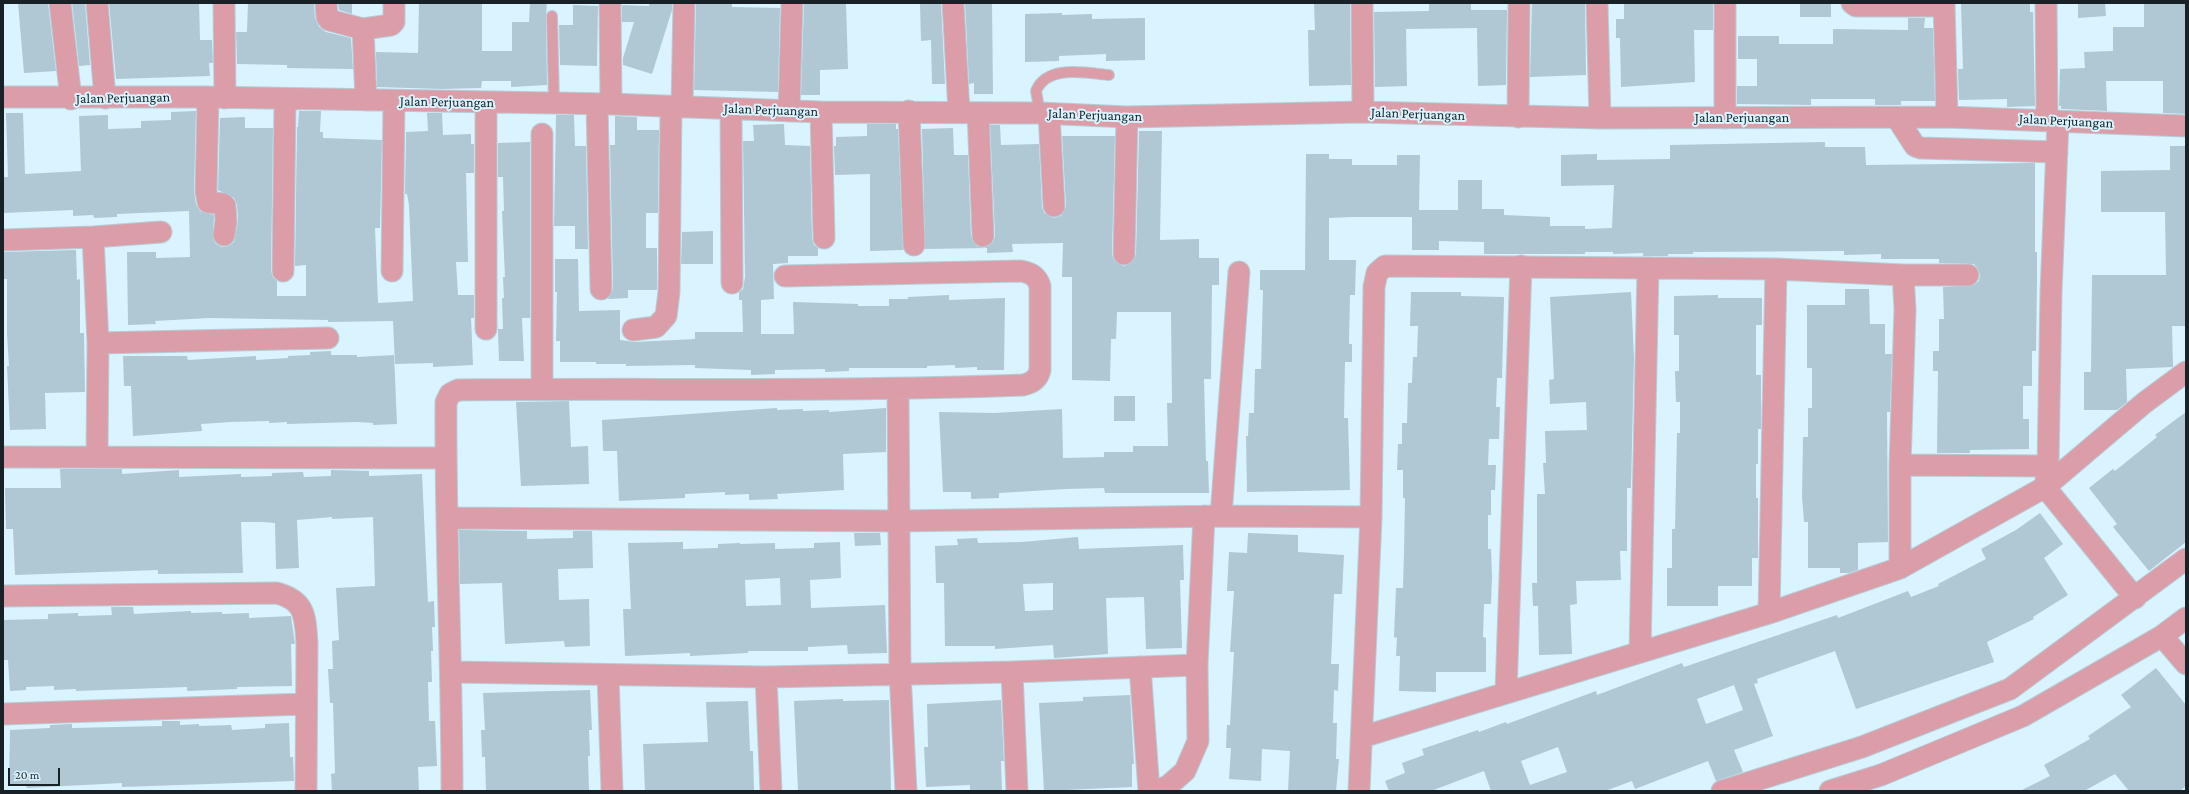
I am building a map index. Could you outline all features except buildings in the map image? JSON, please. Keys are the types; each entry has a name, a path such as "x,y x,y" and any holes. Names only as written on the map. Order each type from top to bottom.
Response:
{"street":[{"path":"60,3 71,99"},
{"path":"97,3 105,98"},
{"path":"224,3 206,191 208,202 225,206 226,221 224,235"},
{"path":"326,3 327,17 329,20 363,29 391,25 394,22 394,3"},
{"path":"601,289 604,104 610,3"},
{"path":"633,330 656,327 666,316 669,285 677,107 684,3"},
{"path":"788,111 792,3"},
{"path":"953,3 969,113 983,236"},
{"path":"1362,3 1363,112"},
{"path":"1518,117 1519,3"},
{"path":"1597,3 1600,118"},
{"path":"1725,3 1725,118"},
{"path":"1852,3 1856,6 1944,5 1947,117"},
{"path":"2044,487 2048,466 2051,292 2057,152 2052,120 2046,3"},
{"path":"363,29 366,100"},
{"name":"Jalan Perjuangan","path":"3,97 71,99 216,97 486,103 554,103 731,110 1045,113 1127,117 1363,112 1600,118 1947,117 2186,126"},
{"path":"283,271 285,99"},
{"path":"392,271 394,101"},
{"path":"486,103 486,329"},
{"path":"731,110 732,283"},
{"path":"909,111 914,245"},
{"path":"821,112 824,238"},
{"path":"1045,113 1054,206"},
{"path":"1124,254 1127,117"},
{"path":"1896,118 1915,146 1921,148 2057,152"},
{"path":"542,134 542,389"},
{"path":"3,240 93,237 161,232"},
{"path":"93,237 98,343 97,456"},
{"path":"1358,791 1362,737 1371,517 1374,288 1377,273 1389,264 1776,269 1903,275 1968,275"},
{"path":"1506,692 1521,266"},
{"path":"1640,652 1648,268"},
{"path":"1769,613 1776,269"},
{"path":"452,791 452,672 446,458 446,402 450,394 458,390 898,390 1023,385 1035,380 1040,370 1040,286 1037,279 1029,272 785,276"},
{"path":"1156,791 1168,786 1185,771 1198,741 1197,665 1212,516 1240,272"},
{"path":"1900,568 1900,465 1905,310 1903,275"},
{"path":"98,343 328,338"},
{"path":"1362,737 1769,613 1900,568 2044,487 2144,404 2186,372"},
{"path":"898,390 900,673 906,791"},
{"path":"3,457 97,456 446,458"},
{"path":"1900,465 2048,466"},
{"path":"2044,487 2135,598"},
{"path":"448,518 900,521 1212,516 1371,517"},
{"path":"1722,791 1862,747 2010,689 2186,559"},
{"path":"3,596 278,593 289,596 302,608 307,643 306,791"},
{"path":"1830,791 1881,775 2023,716 2162,636 2186,618"},
{"path":"2162,636 2186,664"},
{"path":"452,672 766,677 900,673 1012,672 1197,665"},
{"path":"1140,667 1149,791"},
{"path":"1012,672 1017,791"},
{"path":"608,675 612,791"},
{"path":"766,677 771,791"},
{"path":"2010,689 2023,716"},
{"path":"3,714 306,704"}],"lane":[{"path":"552,16 554,103"},
{"path":"1045,113 1036,91 1043,80 1058,73 1077,72 1109,75"}]}
